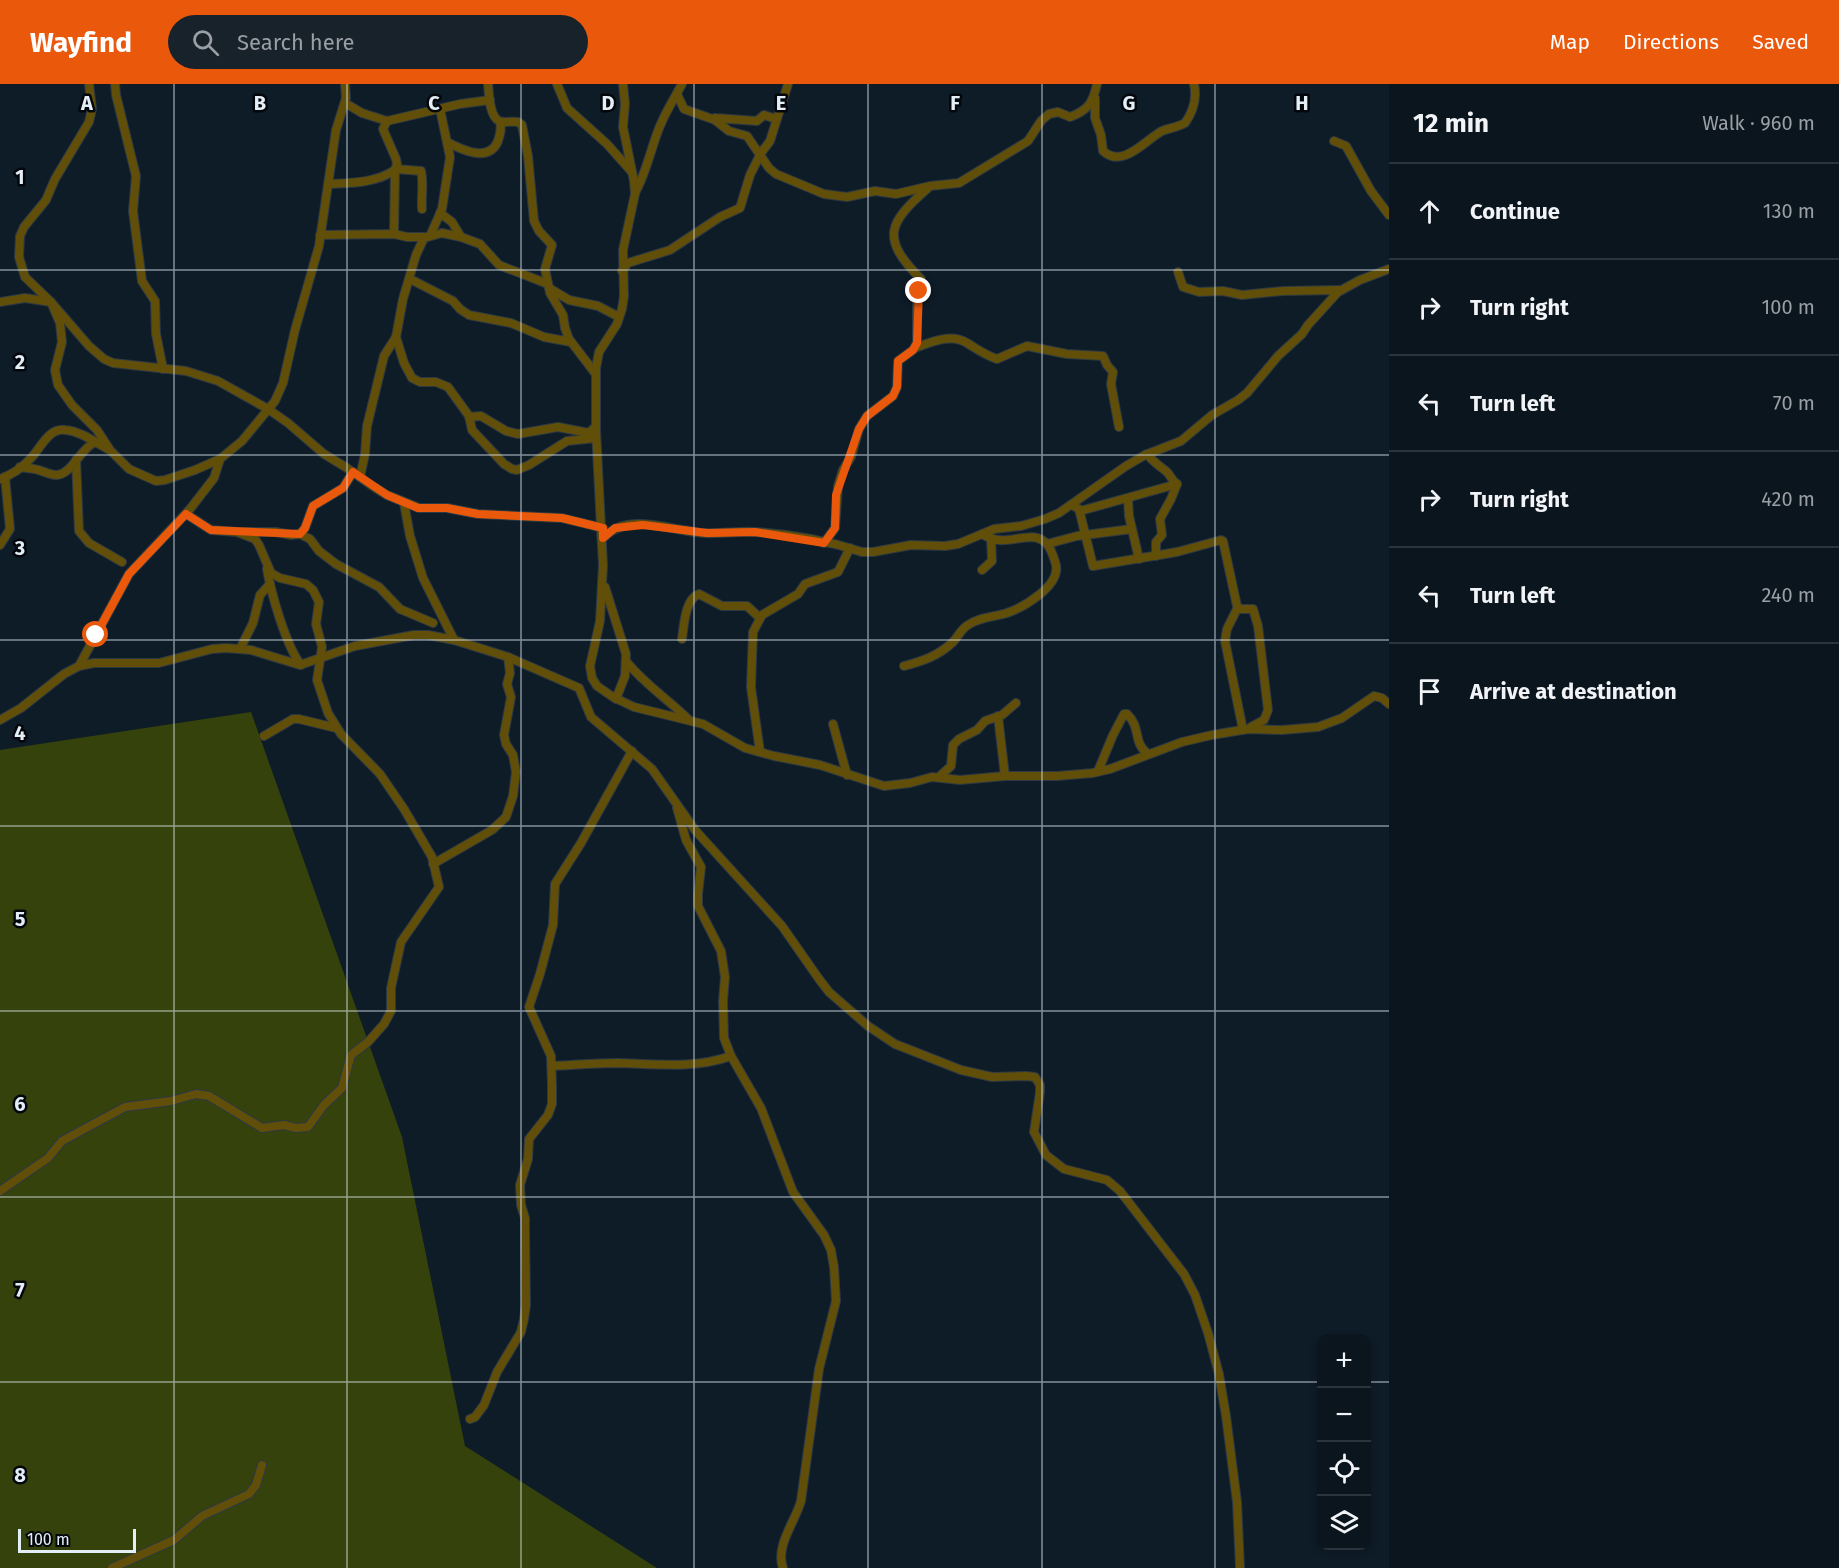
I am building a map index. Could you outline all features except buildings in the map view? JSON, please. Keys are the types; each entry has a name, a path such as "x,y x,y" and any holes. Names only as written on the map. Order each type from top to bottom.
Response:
{"street":[{"path":"115,84 136,176 133,211 142,281 155,301 156,334 164,369"},
{"path":"51,302 62,332 62,342 55,370 58,385 72,405 98,430 110,450 129,469 156,480 165,480 220,459 242,441 275,401 283,383 320,235 336,130 345,103 345,84"},
{"path":"447,142 470,153 488,152 496,145 501,130 500,122 494,115 488,84"},
{"path":"557,84 567,108 607,144 631,171"},
{"path":"623,84 625,104 622,120 635,194"},
{"path":"682,84 659,129 646,165 645,177 635,194 624,242 622,271 624,296 620,317 599,352 596,374 596,438 603,528 603,578 600,621 590,666 594,682 616,699 657,714 690,720 712,728 739,745 820,765 884,786 910,783 927,777 960,780 1005,776 1057,776 1098,771 1182,742 1245,729 1260,723 1267,716 1266,686 1256,615 1252,608 1238,608"},
{"path":"622,271 628,263 662,254 720,218 739,209 750,175 768,144 788,84"},
{"path":"1096,87 1095,118 1101,135 1103,151 1111,156 1121,157 1160,132 1185,123 1193,106 1194,84"},
{"path":"89,86 92,109 89,122 55,179 46,200 24,228 20,236 19,257 25,277 104,359 113,363 186,370 225,385 268,409 324,454 387,495 418,508 447,508 478,514 562,518 603,528"},
{"path":"677,94 684,109 720,123 729,131 747,136 761,153 769,168 776,174 816,191 839,197 851,197 875,191 896,194 930,186 959,183 1028,141 1041,121 1049,114 1058,112 1070,117 1083,111 1092,102 1096,87"},
{"path":"345,103 362,113 387,121 401,116 490,100"},
{"path":"300,534 305,528 313,506 343,488 357,474 365,453 367,426 385,353 396,337 403,299 418,249 428,237 440,213 450,157 440,110"},
{"path":"708,118 757,121 764,115 776,119"},
{"path":"500,122 510,120 522,125 528,156 534,221 539,231 552,245 545,269 548,286 555,304 564,315 565,328 571,342 596,374"},
{"path":"387,121 383,129 396,159 394,234"},
{"path":"1334,141 1346,146 1371,191 1389,214"},
{"path":"329,184 378,178 395,170 417,170 422,172 422,209"},
{"path":"915,348 918,333 917,295 921,279 903,258 895,242 894,228 896,220 907,206 930,186"},
{"path":"440,213 452,222 460,237"},
{"path":"320,235 394,234 407,237 428,237 446,233 480,244 499,264 548,286 569,300 598,306 620,317"},
{"path":"603,538 615,528 643,525 707,533 755,532 824,543 862,552 873,552 911,545 945,546 1001,528 1045,519 1072,505 1126,465 1181,441 1212,415 1247,393 1278,356 1302,334 1315,316 1342,290 1389,269"},
{"path":"1178,272 1183,287 1199,292 1223,291 1242,295 1283,291 1342,290"},
{"path":"410,279 453,301 470,315 511,323 544,337 571,342"},
{"path":"0,302 25,298 51,302"},
{"path":"396,337 404,363 412,378 420,382 443,384 470,417 470,426 484,443 504,464 515,470 529,465 567,441 596,438"},
{"path":"824,543 835,528 836,495 840,479 850,458 861,424 867,416 893,396 897,387 898,361 915,348 940,339 948,339 965,342 978,351 997,359 1027,346 1067,354 1103,356 1113,372 1111,384 1119,427"},
{"path":"470,417 481,416 506,431 518,434 558,427 589,433 596,426"},
{"path":"0,545 10,529 3,478 30,459 49,435 56,431 67,430 110,450"},
{"path":"20,467 57,475 64,473 71,468 82,451 95,442"},
{"path":"1147,454 1169,474 1171,481 1176,484"},
{"path":"79,666 129,574 186,514 214,478 220,459"},
{"path":"76,460 80,531 89,543 122,562"},
{"path":"1080,511 1176,484"},
{"path":"1156,556 1156,542 1162,536 1160,519 1171,500 1176,484"},
{"path":"1128,499 1139,559"},
{"path":"404,503 416,559 454,640"},
{"path":"1072,505 1078,507 1080,511 1093,566 1156,556 1221,540 1225,545 1238,608 1227,629 1226,641 1245,729"},
{"path":"186,514 211,530 300,534 310,539 319,551 336,564 379,587 400,609 433,623"},
{"path":"1047,544 1087,534 1132,529"},
{"path":"0,1191 48,1158 62,1141 127,1107 161,1103 201,1094 209,1096 259,1127 284,1125 296,1128 308,1127 324,1105 342,1088 351,1055 375,1035 390,1014 391,988 401,942 439,889 428,849 387,783 336,728 328,713 317,674 322,647 316,624 319,602 317,596 310,586 280,578 271,573 255,539 237,532"},
{"path":"904,666 933,657 955,640 968,625 977,620 1007,613 1022,606 1050,585 1056,577 1054,558 1047,544 1035,537 1000,540 982,534"},
{"path":"982,570 992,561 991,538"},
{"path":"760,752 751,687 753,632 766,612 798,594 807,583 838,572 850,548"},
{"path":"267,565 270,584 290,645 301,665"},
{"path":"603,578 626,661 625,676 616,699"},
{"path":"240,649 253,623 260,595 270,584"},
{"path":"682,639 692,597 699,594 703,594 722,606 747,606 760,618"},
{"path":"417,635 433,623 440,612"},
{"path":"0,720 21,708 64,674 79,666 109,661 150,664 212,649 251,650 287,663 301,665 337,651 374,641 417,635 454,640 507,657 579,688 591,717 652,769 700,835 782,926 824,986 868,1026 895,1044 960,1070 992,1077 1035,1077 1040,1085 1040,1092 1034,1132 1046,1155 1064,1169 1107,1180 1120,1191 1184,1274 1202,1314 1219,1374 1237,1502 1240,1568"},
{"path":"433,864 492,830 506,817 513,796 516,772 513,755 504,735 511,697 507,684 510,673 507,657"},
{"path":"626,661 639,678 690,720"},
{"path":"1245,729 1282,730 1318,727 1342,718 1374,696 1382,698 1389,704"},
{"path":"939,777 951,766 955,742 1016,703"},
{"path":"1098,771 1123,714 1132,718 1140,747 1148,754"},
{"path":"999,716 1005,776"},
{"path":"264,736 293,719 336,728"},
{"path":"833,724 847,775"},
{"path":"471,1419 484,1405 496,1372 521,1332 524,1319 526,1305 525,1218 520,1205 520,1185 528,1159 529,1139 542,1125 552,1104 552,1066 548,1048 530,1014 529,1007 551,933 554,889 632,751"},
{"path":"675,802 686,840 701,867 698,906 721,951 725,977 724,1038 731,1056 762,1108 793,1192 824,1234 831,1250 836,1284 836,1301 819,1369 801,1501 780,1554 783,1568"},
{"path":"552,1066 613,1063 692,1064 718,1061 731,1056"},
{"path":"112,1568 174,1540 202,1516 249,1494 256,1485 262,1465"}],"green space":[{"path":"251,712 402,1137 465,1446 657,1568 0,1568 0,750"}],"route":[{"path":"96,635 129,574 186,514 211,530 300,534 305,528 311,508 343,488 353,472 387,495 418,508 447,508 478,514 562,518 603,528 603,538 608,532 621,526 643,525 684,529 698,533 755,532 798,537 824,543 835,528 836,495 861,424 867,416 893,396 897,387 898,361 913,350 917,343 917,295 919,291"}]}
